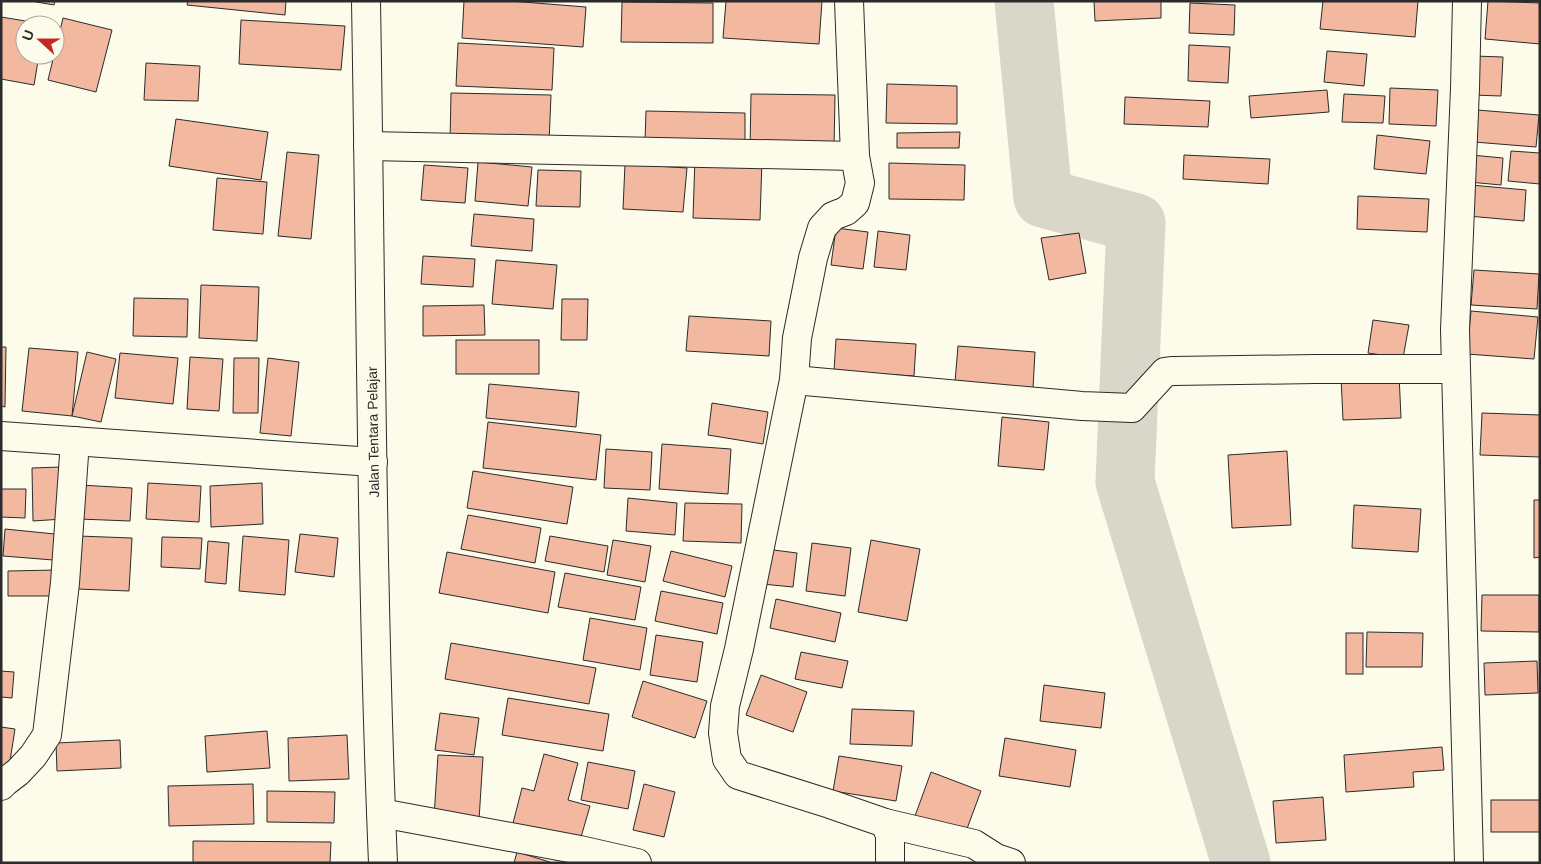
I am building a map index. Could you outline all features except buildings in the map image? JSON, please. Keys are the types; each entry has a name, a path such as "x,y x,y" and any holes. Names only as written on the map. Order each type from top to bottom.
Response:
{"main road":[{"name":"Jalan Tentara Pelajar","path":"366,1 378,758 383,863"},
{"path":"849,1 855,156 860,183 855,202 846,211 833,216 822,228 812,258 797,338 794,380 739,649 724,706 723,734 727,758 738,775 885,823 974,844 996,858 1011,863"},
{"path":"1467,1 1455,369 1469,863"},
{"path":"368,146 855,156"},
{"path":"794,380 1082,406 1132,408 1165,372 1172,371 1455,369"},
{"path":"1,436 373,462"},
{"path":"1,786 33,756 47,735 65,583 76,441"},
{"path":"381,813 580,850 637,863"},
{"path":"885,823 890,836 890,863"}],"waterway":[{"path":"1024,1 1043,198 1136,223 1125,482 1241,863"}]}
